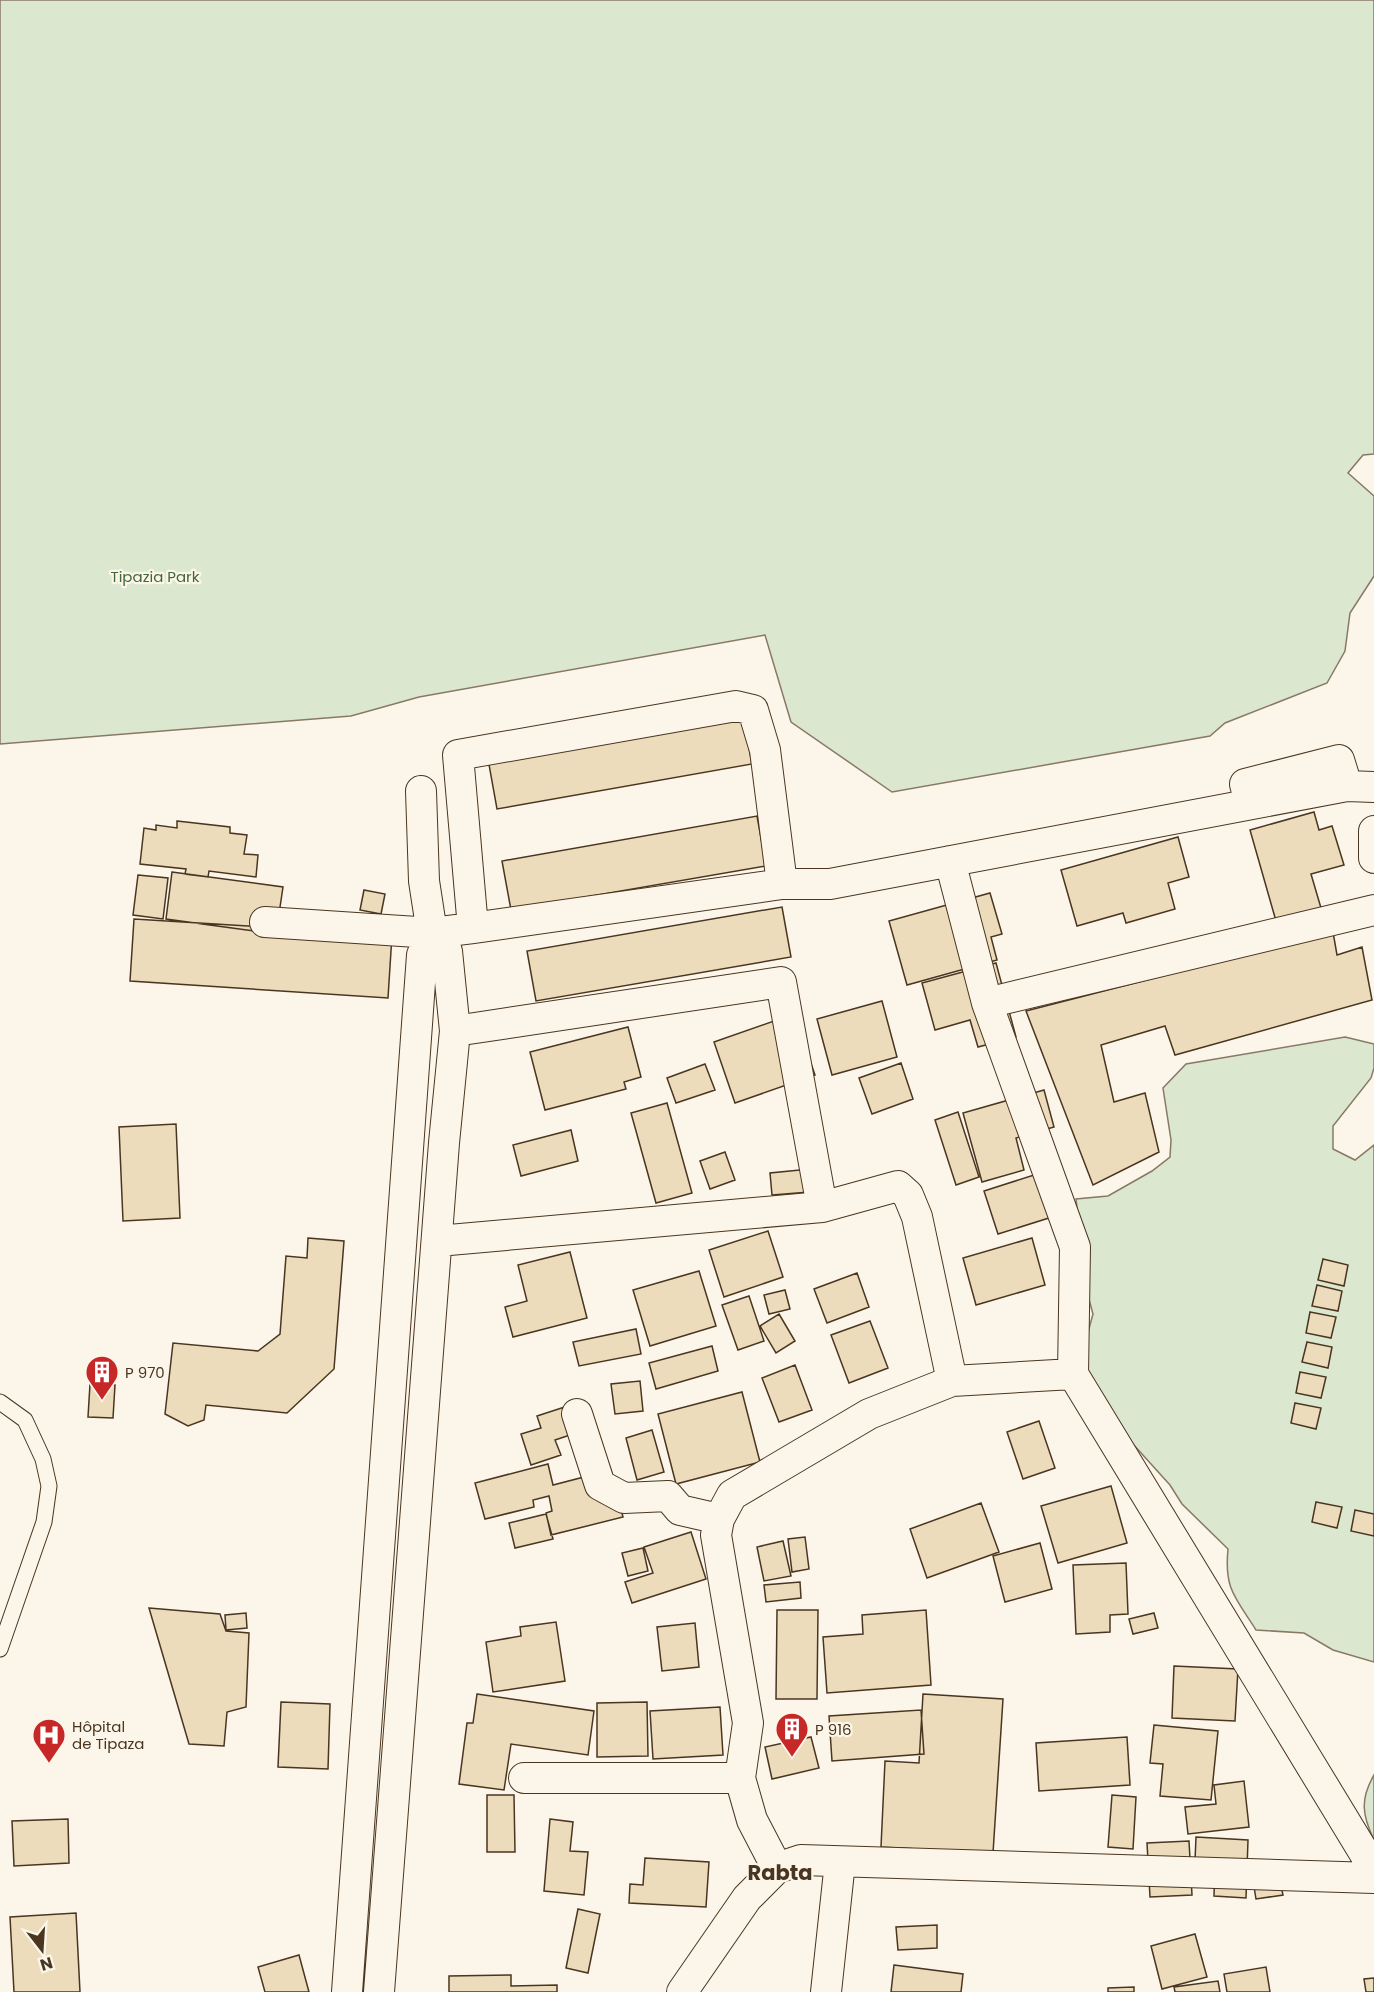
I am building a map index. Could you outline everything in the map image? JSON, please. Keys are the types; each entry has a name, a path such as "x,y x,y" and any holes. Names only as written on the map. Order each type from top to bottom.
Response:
{"street":[{"path":"473,928 458,755 735,706 753,710 765,750 782,884"},
{"path":"265,922 432,933 782,884 830,884 1250,804 1360,787"},
{"path":"379,1992 455,1031 447,951 432,933 424,880 421,791"},
{"path":"1374,831 1374,858"},
{"path":"950,861 987,1003 1075,1247 1073,1374 1374,1869"},
{"path":"987,1003 1374,910"},
{"path":"347,1992 422,956 432,933"},
{"path":"455,1031 781,982 822,1207"},
{"path":"438,1241 822,1207 898,1186 908,1195 917,1217 952,1381"},
{"path":"777,1868 752,1820 740,1778 748,1723 716,1535 719,1519 732,1495 869,1414 952,1381 1073,1374"},
{"path":"577,1414 600,1485 624,1498 668,1496 680,1510 719,1519"},
{"path":"524,1778 740,1778"},
{"path":"682,1992 747,1898 777,1868 801,1860 1374,1878"},
{"path":"826,1992 840,1862"}],"lane":[{"path":"0,1401 25,1420 43,1459 49,1486 44,1522 5,1617 0,1649"}],"green space":[{"name":"Tipazia Park","path":"0,0 1374,0 1374,454 1363,455 1348,473 1374,496 1374,576 1350,613 1345,651 1327,683 1225,723 1210,736 892,792 791,722 765,635 419,697 351,716 0,744"},
{"path":"1345,1037 1374,1044 1374,1068 1371,1078 1333,1126 1333,1149 1355,1160 1374,1145 1374,1662 1333,1650 1304,1633 1256,1630 1230,1584 1228,1549 1182,1504 1170,1485 1123,1433 1086,1367 1085,1343 1093,1314 1087,1292 1076,1199 1108,1196 1152,1171 1170,1157 1171,1140 1163,1088 1186,1064"},
{"path":"1374,1775 1374,1840 1364,1807 1366,1792"}],"building":[{"path":"743,715 752,764 497,809 488,759"},
{"path":"1314,812 1319,830 1332,826 1344,865 1311,874 1321,908 1276,921 1250,830"},
{"path":"757,816 766,866 511,910 502,861"},
{"path":"177,821 230,827 230,833 247,835 244,854 258,855 256,877 209,871 208,877 185,874 186,869 140,864 144,828 156,830 156,825 177,828"},
{"path":"1178,837 1189,877 1168,883 1175,909 1126,923 1123,913 1077,926 1061,870"},
{"path":"172,872 283,887 276,934 166,919"},
{"path":"138,875 168,878 163,919 133,915"},
{"path":"364,890 385,894 381,914 360,910"},
{"path":"990,893 1002,934 991,937 997,960 907,985 889,921"},
{"path":"782,907 791,957 536,1001 527,951"},
{"path":"134,919 392,935 388,998 130,981"},
{"path":"1333,932 1337,955 1362,947 1372,1000 1175,1055 1165,1026 1101,1045 1114,1102 1145,1093 1159,1152 1093,1185 1026,1011"},
{"path":"996,963 1016,1037 978,1047 970,1020 935,1030 922,983"},
{"path":"882,1001 897,1057 832,1075 817,1019"},
{"path":"794,1014 815,1075 735,1103 714,1042"},
{"path":"628,1027 641,1077 624,1082 626,1089 545,1110 530,1052"},
{"path":"901,1063 913,1099 872,1114 859,1078"},
{"path":"705,1064 715,1090 676,1103 667,1078"},
{"path":"1044,1090 1054,1127 1016,1138 1024,1170 982,1182 963,1113"},
{"path":"667,1103 692,1193 656,1203 631,1113"},
{"path":"958,1112 979,1177 956,1185 935,1120"},
{"path":"176,1124 180,1218 123,1221 119,1127"},
{"path":"571,1130 578,1161 521,1176 513,1145"},
{"path":"725,1152 735,1180 710,1189 700,1161"},
{"path":"820,1168 822,1191 772,1195 770,1173"},
{"path":"1053,1169 1068,1212 998,1234 984,1191"},
{"path":"768,1231 783,1277 724,1297 709,1250"},
{"path":"308,1238 344,1241 334,1369 287,1413 206,1405 204,1420 188,1426 165,1414 173,1343 258,1351 280,1334 286,1256 307,1258"},
{"path":"1032,1238 1045,1285 976,1305 963,1258"},
{"path":"570,1252 587,1318 513,1337 505,1307 527,1301 518,1265"},
{"path":"1323,1259 1348,1265 1344,1286 1318,1280"},
{"path":"699,1271 716,1326 650,1346 633,1290"},
{"path":"857,1273 869,1307 827,1323 814,1289"},
{"path":"1317,1285 1342,1291 1338,1311 1312,1306"},
{"path":"785,1290 790,1309 769,1314 764,1295"},
{"path":"749,1296 764,1341 738,1350 722,1305"},
{"path":"1310,1312 1336,1317 1331,1338 1306,1333"},
{"path":"779,1314 795,1341 776,1353 760,1326"},
{"path":"870,1321 888,1368 849,1383 831,1335"},
{"path":"636,1329 641,1354 579,1366 573,1342"},
{"path":"1307,1342 1332,1347 1328,1368 1302,1362"},
{"path":"712,1346 718,1371 656,1389 649,1363"},
{"path":"795,1365 812,1410 779,1422 762,1378"},
{"path":"1300,1372 1326,1377 1321,1398 1296,1393"},
{"path":"640,1381 643,1411 615,1414 611,1384"},
{"name":"P 970","path":"90,1384 115,1385 113,1418 88,1417"},
{"path":"742,1392 760,1462 676,1484 658,1414"},
{"path":"580,1402 588,1429 555,1440 561,1455 531,1465 521,1434 541,1428 537,1416"},
{"path":"1295,1403 1321,1408 1316,1429 1291,1423"},
{"path":"1039,1421 1055,1468 1023,1479 1007,1432"},
{"path":"652,1430 664,1472 637,1480 626,1438"},
{"path":"548,1464 553,1485 611,1470 623,1517 551,1535 546,1513 552,1511 549,1496 533,1500 534,1507 485,1519 475,1483"},
{"path":"1111,1486 1127,1543 1058,1563 1041,1506"},
{"path":"1316,1502 1342,1507 1337,1528 1312,1522"},
{"path":"981,1503 999,1552 927,1578 910,1529"},
{"path":"1355,1510 1374,1514 1374,1536 1351,1531"},
{"path":"546,1514 553,1539 515,1548 509,1523"},
{"path":"691,1532 706,1579 632,1603 625,1582 653,1573 644,1547"},
{"path":"805,1537 809,1569 792,1572 788,1539"},
{"path":"783,1541 791,1576 764,1581 757,1547"},
{"path":"1040,1543 1052,1589 1005,1602 993,1556"},
{"path":"643,1548 648,1571 628,1576 622,1553"},
{"path":"1126,1563 1128,1614 1110,1615 1110,1632 1076,1634 1073,1565"},
{"path":"800,1582 801,1598 766,1602 764,1585"},
{"path":"149,1608 220,1614 226,1631 249,1633 246,1707 227,1712 224,1746 189,1744"},
{"path":"777,1610 818,1610 817,1699 776,1699"},
{"path":"926,1610 931,1685 827,1693 823,1637 863,1634 862,1615"},
{"path":"246,1613 247,1628 226,1630 225,1615"},
{"path":"1154,1613 1158,1628 1133,1634 1129,1619"},
{"path":"556,1622 565,1681 493,1692 486,1642 521,1636 520,1627"},
{"path":"695,1623 699,1667 662,1671 657,1627"},
{"path":"1174,1666 1238,1669 1235,1721 1172,1718"},
{"path":"477,1694 594,1711 588,1755 511,1744 504,1790 459,1784 467,1723 473,1723"},
{"path":"923,1694 1003,1699 993,1853 881,1847 885,1761 919,1763"},
{"path":"281,1702 330,1704 328,1769 278,1767"},
{"path":"647,1702 648,1756 597,1757 597,1703"},
{"path":"720,1707 723,1755 653,1759 650,1711"},
{"path":"921,1710 924,1754 832,1761 829,1716"},
{"path":"1154,1725 1218,1731 1211,1800 1160,1796 1163,1764 1150,1763"},
{"name":"P 916","path":"811,1737 819,1768 772,1779 765,1747"},
{"path":"1127,1737 1130,1785 1039,1791 1036,1743"},
{"path":"1244,1781 1249,1827 1188,1834 1185,1807 1216,1804 1214,1785"},
{"path":"487,1795 514,1795 515,1852 487,1852"},
{"path":"1112,1795 1136,1797 1133,1849 1108,1847"},
{"path":"68,1819 69,1863 14,1866 12,1821"},
{"path":"550,1819 573,1822 570,1851 588,1852 584,1895 544,1891"},
{"path":"1196,1837 1248,1840 1246,1898 1214,1896 1215,1861 1195,1861"},
{"path":"1189,1841 1192,1895 1150,1897 1147,1843"},
{"path":"645,1858 709,1862 706,1907 629,1903 630,1884 643,1885"},
{"path":"1278,1870 1283,1895 1256,1899 1252,1874"},
{"path":"578,1909 600,1914 588,1973 566,1968"},
{"path":"76,1913 80,1992 14,1992 10,1917"},
{"path":"937,1925 937,1948 898,1950 896,1927"},
{"path":"1195,1934 1207,1977 1162,1989 1151,1946"},
{"path":"299,1955 309,1992 265,1992 258,1967"},
{"path":"894,1965 963,1974 961,1992 891,1992"},
{"path":"1266,1967 1270,1992 1227,1992 1224,1974"},
{"path":"511,1975 511,1986 557,1985 557,1992 449,1992 449,1976"},
{"path":"1374,1978 1374,1992 1366,1992 1364,1979"},
{"path":"1218,1981 1220,1992 1175,1992 1174,1987"},
{"path":"1134,1987 1134,1992 1108,1992 1108,1988"}],"place":[{"name":"P 970","path":"102,1401"},
{"name":"P 916","path":"792,1758"},
{"name":"Hôpital de Tipaza","path":"49,1764"}],"district":[{"name":"Rabta","path":"780,1872"}]}
